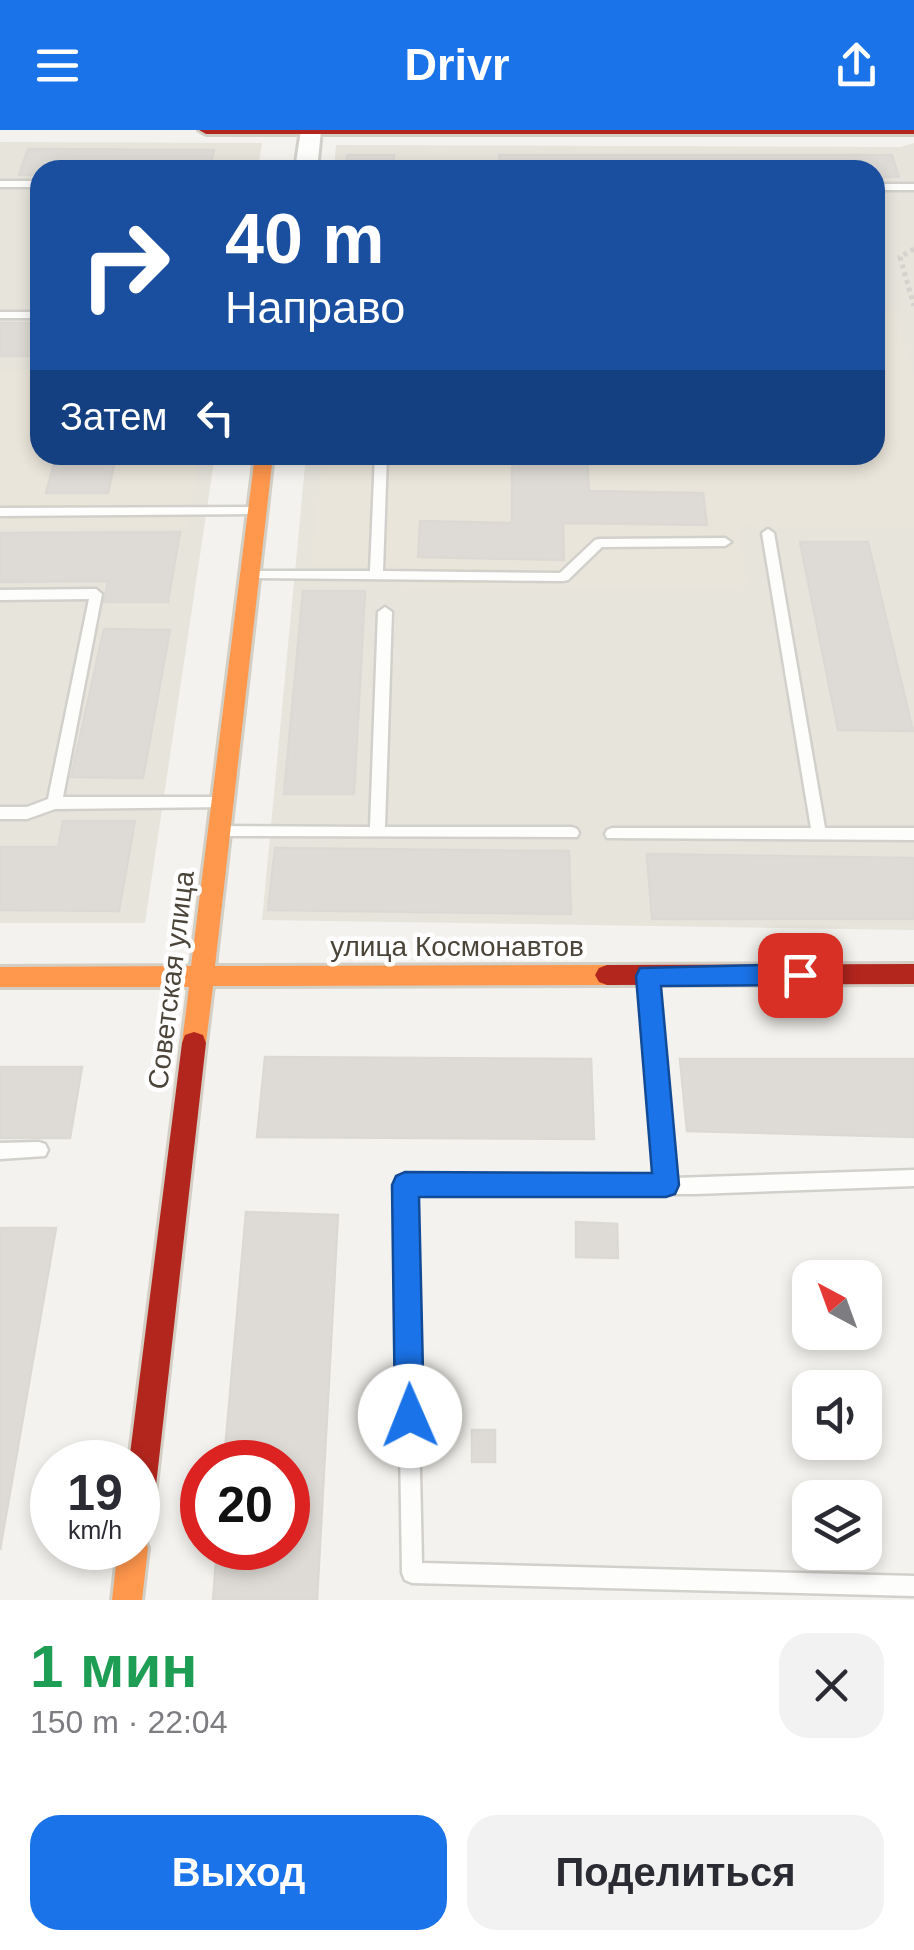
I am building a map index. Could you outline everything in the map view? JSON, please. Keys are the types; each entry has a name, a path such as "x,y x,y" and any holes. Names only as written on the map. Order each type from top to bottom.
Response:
{"street":[{"path":"206,130 912,136"},
{"path":"307,160 311,130"},
{"name":"Советская улица","path":"147,1440 263,465"},
{"name":"улица Космонавтов","path":"0,976 914,974"},
{"path":"127,1600 130,1570"}],"lane":[{"path":"0,184 30,184"},
{"path":"885,187 914,187"},
{"path":"0,315 30,315"},
{"path":"376,576 382,465"},
{"path":"0,512 256,511"},
{"path":"768,533 820,834"},
{"path":"248,575 563,577 598,542 725,542"},
{"path":"0,595 96,594 56,803"},
{"path":"377,832 385,612"},
{"path":"0,813 27,813 56,803 222,803"},
{"path":"219,832 572,834"},
{"path":"612,834 914,834"},
{"path":"648,976 666,1185"},
{"path":"0,1151 39,1150"},
{"path":"914,1178 666,1185 405,1185 412,1573 914,1586"}],"path":[{"path":"914,249 900,257 914,306"}],"shaded area":[{"path":"0,142 262,143 259,160 30,160 30,465 214,465 145,923 0,923"},
{"path":"914,143 914,930 262,920 305,465 885,465 885,160 335,160 336,145 901,147"},
{"path":"885,306 894,306 914,376 914,527 738,526 747,586 404,589 405,566 311,566 322,465 885,465"},
{"path":"0,370 30,370 30,465 197,465 188,527 0,528"}],"building":[{"path":"28,149 214,150 212,160 30,160 30,175 19,175"},
{"path":"347,155 394,155 394,160 346,160"},
{"path":"499,155 892,155 899,177 885,177 885,160 499,160"},
{"path":"0,323 30,323 30,356 0,356"},
{"path":"53,465 114,465 108,493 46,493"},
{"path":"512,465 588,465 589,491 703,493 707,525 563,523 564,560 418,557 420,521 512,523"},
{"path":"180,532 168,602 104,602 108,581 0,582 0,533"},
{"path":"800,542 868,542 913,731 838,730"},
{"path":"303,591 365,591 354,794 284,794"},
{"path":"104,629 170,630 143,778 71,777"},
{"path":"63,821 135,821 119,911 0,910 0,847 58,847"},
{"path":"275,848 569,851 571,914 268,910"},
{"path":"647,854 914,858 914,919 652,919"},
{"path":"265,1057 591,1059 594,1139 257,1137"},
{"path":"680,1059 914,1059 914,1137 687,1131"},
{"path":"0,1067 82,1067 70,1138 0,1138"},
{"path":"246,1212 338,1215 317,1600 213,1600 215,1570 310,1570 310,1440 226,1440"},
{"path":"576,1222 617,1224 618,1258 576,1257"},
{"path":"0,1228 56,1228 0,1550"},
{"path":"472,1430 495,1430 495,1462 472,1462"}],"traffic: slow":[{"path":"194,1043 263,465"},
{"path":"0,977 607,975"},
{"path":"127,1600 130,1570"}],"traffic: jam":[{"path":"206,130 914,130"},
{"path":"607,975 914,974"},
{"path":"147,1440 194,1043"}],"route":[{"path":"410,1416 405,1185 666,1185 648,976 800,975"}]}
